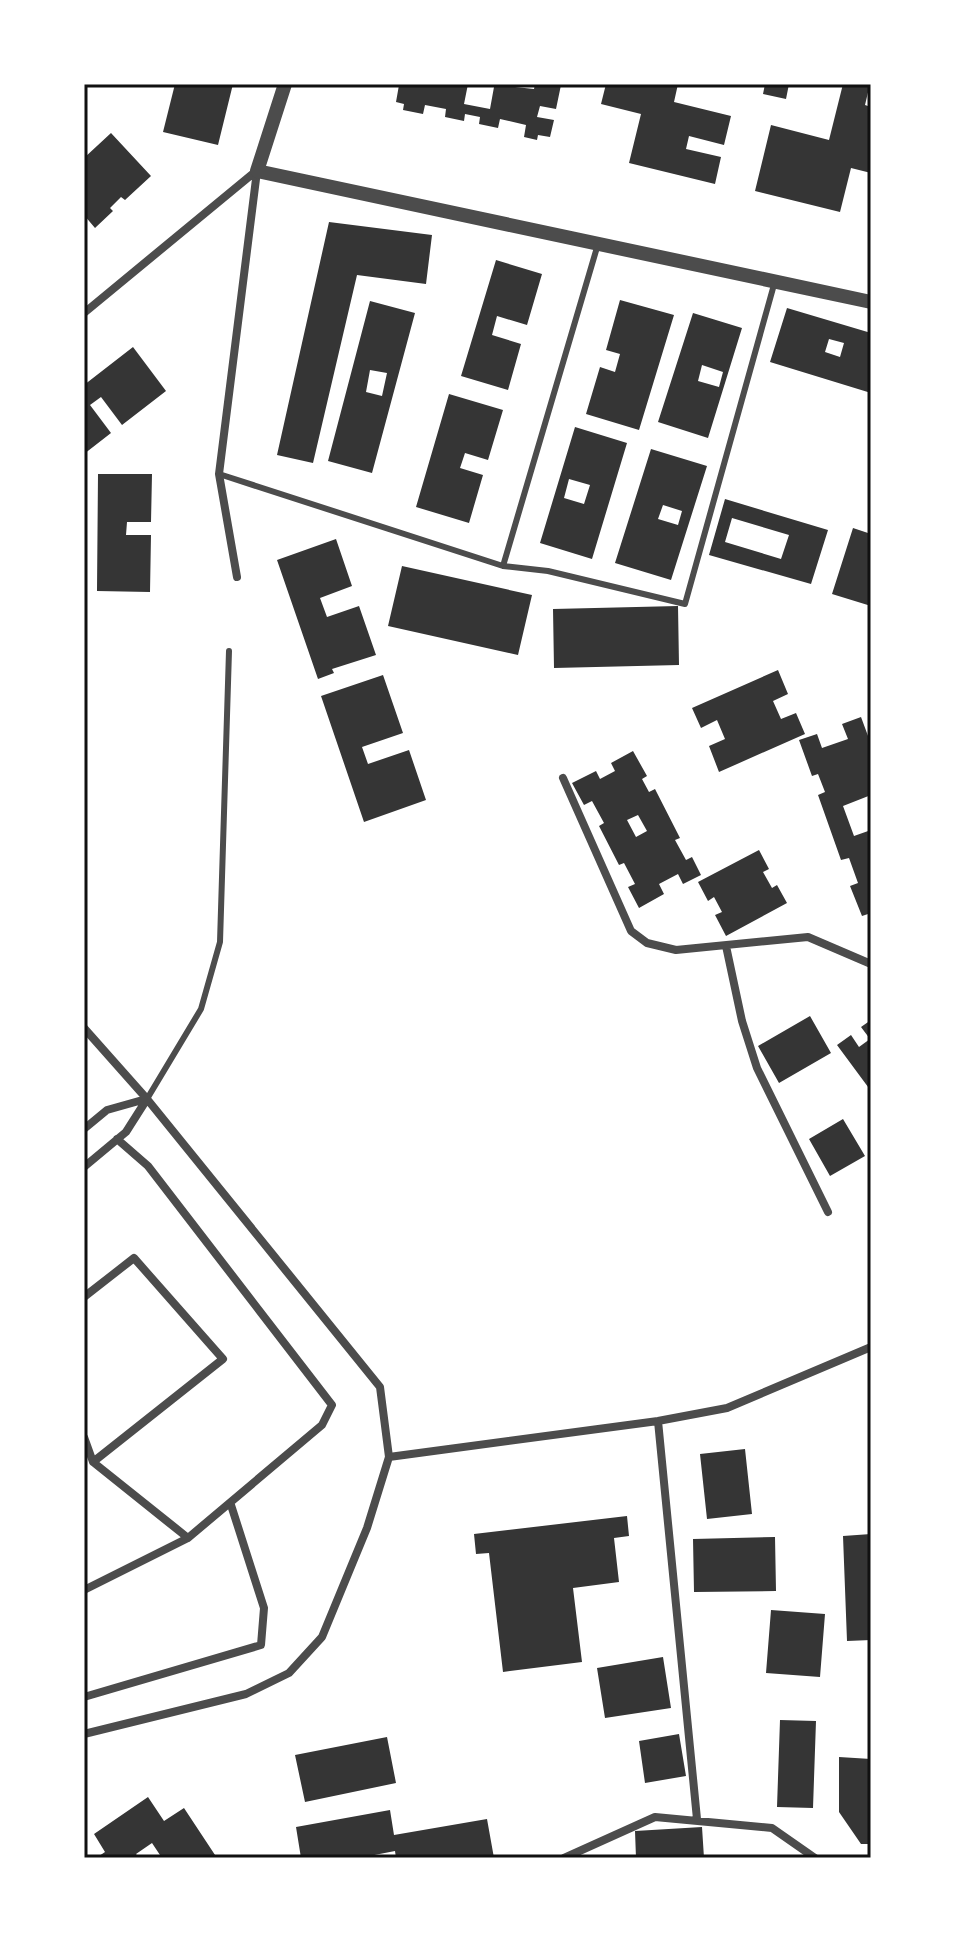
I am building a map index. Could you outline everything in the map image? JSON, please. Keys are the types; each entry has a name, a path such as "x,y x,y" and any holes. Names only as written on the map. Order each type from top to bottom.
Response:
{"street":[{"path":"237,577 219,474 257,171 285,84"},
{"path":"257,171 871,302"},
{"path":"84,313 257,171"},
{"path":"563,778 631,931 647,943 676,950 808,937 871,964"},
{"path":"726,946 742,1021 757,1068 828,1212"},
{"path":"84,1028 147,1099 380,1387 389,1457 367,1528 322,1637 289,1673 246,1694 84,1734"},
{"path":"84,1129 107,1110 147,1099"},
{"path":"84,1167 117,1139 147,1099"},
{"path":"84,1590 188,1538 231,1505 322,1425 332,1405 148,1166 117,1139"},
{"path":"84,1297 134,1258 223,1359 93,1462"},
{"path":"389,1457 658,1421 727,1408 871,1347"},
{"path":"658,1421 697,1819"},
{"path":"84,1437 93,1462 188,1538"},
{"path":"84,1697 261,1645 264,1608 231,1505"},
{"path":"564,1858 655,1817 772,1828 815,1858"}],"lane":[{"path":"503,566 598,244"},
{"path":"219,474 503,566 548,571 685,604 775,281"},
{"path":"147,1099 201,1009 220,942 229,651"}],"building":[{"path":"175,84 233,84 218,145 163,132"},
{"path":"468,84 464,104 490,109 494,87 488,84 534,89 535,84 561,85 556,109 540,106 537,117 554,120 550,137 538,135 537,140 524,137 526,125 500,119 498,128 479,124 480,117 465,114 464,121 445,117 446,109 425,105 423,114 403,110 404,104 396,102 399,85"},
{"path":"606,84 678,84 674,102 731,116 724,145 689,136 686,149 721,157 715,184 629,163 641,114 601,104"},
{"path":"765,84 789,84 786,99 763,94"},
{"path":"843,84 870,84 865,105 871,107 871,173 851,168 840,212 755,191 771,125 829,140"},
{"path":"111,133 151,176 125,200 121,197 110,208 113,211 95,228 84,215 84,158"},
{"path":"329,222 432,235 426,284 357,275 313,463 277,455"},
{"path":"496,260 542,274 527,325 497,316 492,335 521,344 508,390 461,376"},
{"path":"620,300 674,315 639,430 586,414 600,367 615,372 620,354 606,350"},
{"path":"370,301 415,313 372,473 328,461","holes":["370,370 387,373 382,396 366,392"]},
{"path":"787,308 871,333 871,393 770,362","holes":["829,339 844,343 840,357 825,352"]},
{"path":"693,313 742,328 708,438 658,422","holes":["702,365 723,372 719,387 698,381"]},
{"path":"133,347 166,391 122,425 101,397 90,405 111,433 84,454 84,385"},
{"path":"449,394 503,410 488,460 465,453 460,468 483,475 469,523 416,507"},
{"path":"575,427 627,443 592,559 540,543","holes":["569,479 590,485 584,504 564,498"]},
{"path":"651,449 707,466 671,580 615,563","holes":["663,505 682,511 678,525 658,519"]},
{"path":"98,474 152,474 151,522 127,522 126,535 151,535 150,592 97,591"},
{"path":"725,499 828,530 811,584 709,555","holes":["732,518 789,535 781,559 725,542"]},
{"path":"853,528 871,534 871,606 832,594"},
{"path":"336,539 352,586 320,598 327,617 359,606 376,655 332,669 334,673 318,679 277,560"},
{"path":"402,566 532,595 518,655 388,626"},
{"path":"678,606 679,665 554,668 553,609"},
{"path":"778,670 788,694 773,701 781,719 796,713 805,734 719,772 709,746 725,739 717,720 701,728 692,708"},
{"path":"383,675 403,733 362,747 368,764 409,750 426,800 364,822 321,696"},
{"path":"861,717 871,744 871,795 843,806 854,836 871,830 871,913 862,916 850,886 858,883 849,858 841,860 818,795 825,792 818,774 812,776 799,740 817,734 822,748 848,739 842,724"},
{"path":"633,751 647,776 642,779 649,792 655,789 680,838 675,840 686,860 692,857 701,875 683,884 678,874 659,884 664,894 639,908 628,887 635,884 624,863 619,865 599,826 604,823 592,801 584,805 572,783 596,771 600,779 615,771 611,763","holes":["638,815 647,831 636,837 627,820"]},
{"path":"759,850 769,869 763,872 772,888 777,885 787,903 726,936 715,915 722,912 714,897 708,901 698,882"},
{"path":"810,1016 831,1053 779,1083 758,1046"},
{"path":"871,1020 871,1091 837,1045 851,1035 859,1047 870,1039 861,1027"},
{"path":"843,1119 865,1156 830,1176 809,1139"},
{"path":"745,1449 752,1514 707,1519 700,1454"},
{"path":"627,1516 629,1536 614,1538 619,1582 573,1588 582,1662 503,1672 489,1553 476,1554 474,1534"},
{"path":"871,1534 871,1640 847,1641 843,1536"},
{"path":"775,1537 776,1591 694,1592 693,1539"},
{"path":"771,1610 825,1614 820,1677 766,1673"},
{"path":"663,1657 671,1708 605,1718 597,1668"},
{"path":"780,1720 816,1721 813,1808 777,1807"},
{"path":"679,1734 686,1776 645,1783 639,1741"},
{"path":"387,1737 396,1783 305,1802 295,1755"},
{"path":"839,1757 871,1759 871,1844 861,1844 839,1812"},
{"path":"148,1797 164,1821 184,1808 217,1858 162,1858 152,1843 136,1854 139,1858 96,1858 105,1852 94,1834"},
{"path":"390,1810 394,1835 487,1819 494,1858 396,1858 395,1851 359,1858 301,1858 296,1827"},
{"path":"702,1827 704,1858 636,1858 635,1831"}]}
